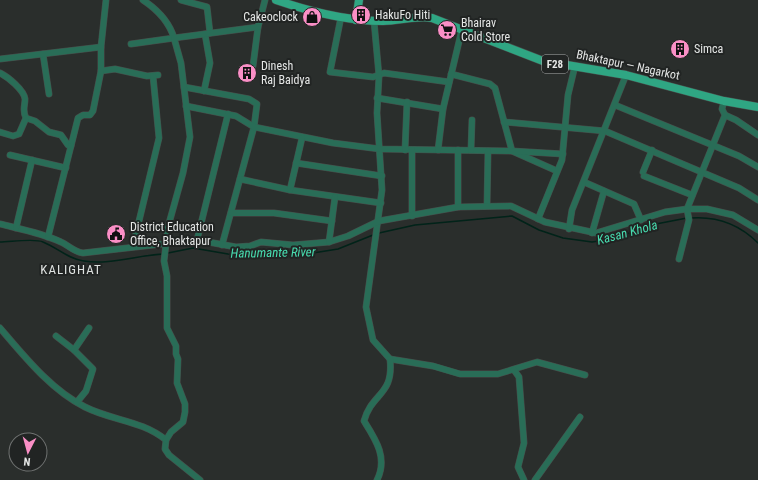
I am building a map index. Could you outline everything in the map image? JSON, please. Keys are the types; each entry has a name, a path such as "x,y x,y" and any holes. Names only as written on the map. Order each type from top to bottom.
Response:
{"main road":[{"name":"F28","path":"276,0 306,10 356,20"},
{"path":"356,20 359,0"},
{"name":"Bhaktapur — Nagarkot","path":"356,20 374,21 428,17 543,61 626,75 724,101 758,107"}],"street":[{"path":"48,237 78,118 83,115 90,115 93,111 101,71 101,47 106,0"},
{"path":"143,0 162,15 169,25 174,38 181,63 189,145 165,246 164,256 164,265 167,276 167,328 176,346 178,362 177,383 183,397 185,412 183,422 171,432 166,440 165,448 169,454 200,480"},
{"path":"180,0 207,8 210,64 204,91"},
{"path":"253,66 258,27 265,0"},
{"path":"341,17 330,72 379,76 384,73 449,82"},
{"path":"374,21 379,76 376,113 382,176 379,221 366,307 373,340 390,359 392,374 388,386 367,411 364,421 375,438 381,453 382,461 376,480"},
{"path":"131,44 258,27"},
{"path":"438,150 443,109 462,29"},
{"path":"0,59 101,47"},
{"path":"43,54 49,94"},
{"path":"538,219 563,154 564,126 568,95 575,66"},
{"path":"101,71 115,69 156,76 159,138 132,246"},
{"path":"0,73 22,92 25,97 23,113 26,118 35,121 49,132 61,135 68,145 71,146"},
{"path":"451,74 490,84 495,88 512,151"},
{"path":"568,229 572,210 605,131 626,75"},
{"path":"184,87 249,99 257,104 254,127 222,245"},
{"path":"377,98 443,109"},
{"path":"724,101 722,108 725,115 736,120 758,135"},
{"path":"405,150 407,102"},
{"path":"614,105 745,158 758,167"},
{"path":"186,106 228,114 248,122 254,127 302,138 380,149 512,151 563,154"},
{"path":"197,240 228,114"},
{"path":"679,259 692,195 725,115"},
{"path":"0,132 13,136 19,134 26,118"},
{"path":"471,150 472,120"},
{"path":"504,122 564,126 605,131 702,171 739,188 758,200"},
{"path":"290,190 302,138"},
{"path":"412,150 412,216"},
{"path":"458,150 458,206"},
{"path":"652,150 644,174 692,195"},
{"path":"487,206 488,151"},
{"path":"512,151 557,171"},
{"path":"10,155 66,168"},
{"path":"16,228 32,160"},
{"path":"296,163 382,176"},
{"path":"240,179 290,190 381,203"},
{"path":"584,182 634,204 641,220"},
{"path":"592,233 604,191"},
{"path":"329,242 335,197"},
{"path":"0,224 48,237 62,242 77,252 82,253 132,246 165,246 197,240 236,247 250,246 261,242 293,245 329,242 348,236 379,221 412,216 458,206 511,206 538,219 568,229 592,233 665,212 688,214 706,209 727,213 741,218 758,230"},
{"path":"231,213 274,212 332,221"},
{"path":"0,328 17,349 55,386 78,402 86,407 151,429 166,440"},
{"path":"74,350 89,328"},
{"path":"56,336 74,350 93,369 86,391 78,402"},
{"path":"390,359 433,366 460,374 498,374 537,362 585,375"},
{"path":"514,370 519,377 524,443 518,467 524,480"},
{"path":"535,480 580,417"}],"waterway":[{"name":"Kasan Khola","path":"379,233 415,225 512,216 539,230 563,238 592,242 612,239 656,224 687,218"},
{"name":"Kasan Khola","path":"691,218 710,218 728,223 736,226 751,236 758,243"},
{"name":"Hanumante River","path":"168,253 193,248 244,255 264,252 313,253 338,249 373,235"},
{"name":"Kasan Khola","path":"0,242 29,240 39,241 48,244 78,260 94,262 114,261 164,254"}],"place":[{"name":"HakuFo Hiti","path":"361,15"},
{"name":"Cakeoclock","path":"312,17"},
{"name":"Bhairav Cold Store","path":"447,30"},
{"name":"Simca","path":"680,49"},
{"name":"Dinesh Raj Baidya","path":"247,73"},
{"name":"District Education Office, Bhaktapur","path":"116,234"}],"district":[{"name":"KALIGHAT","path":"71,269"}]}
